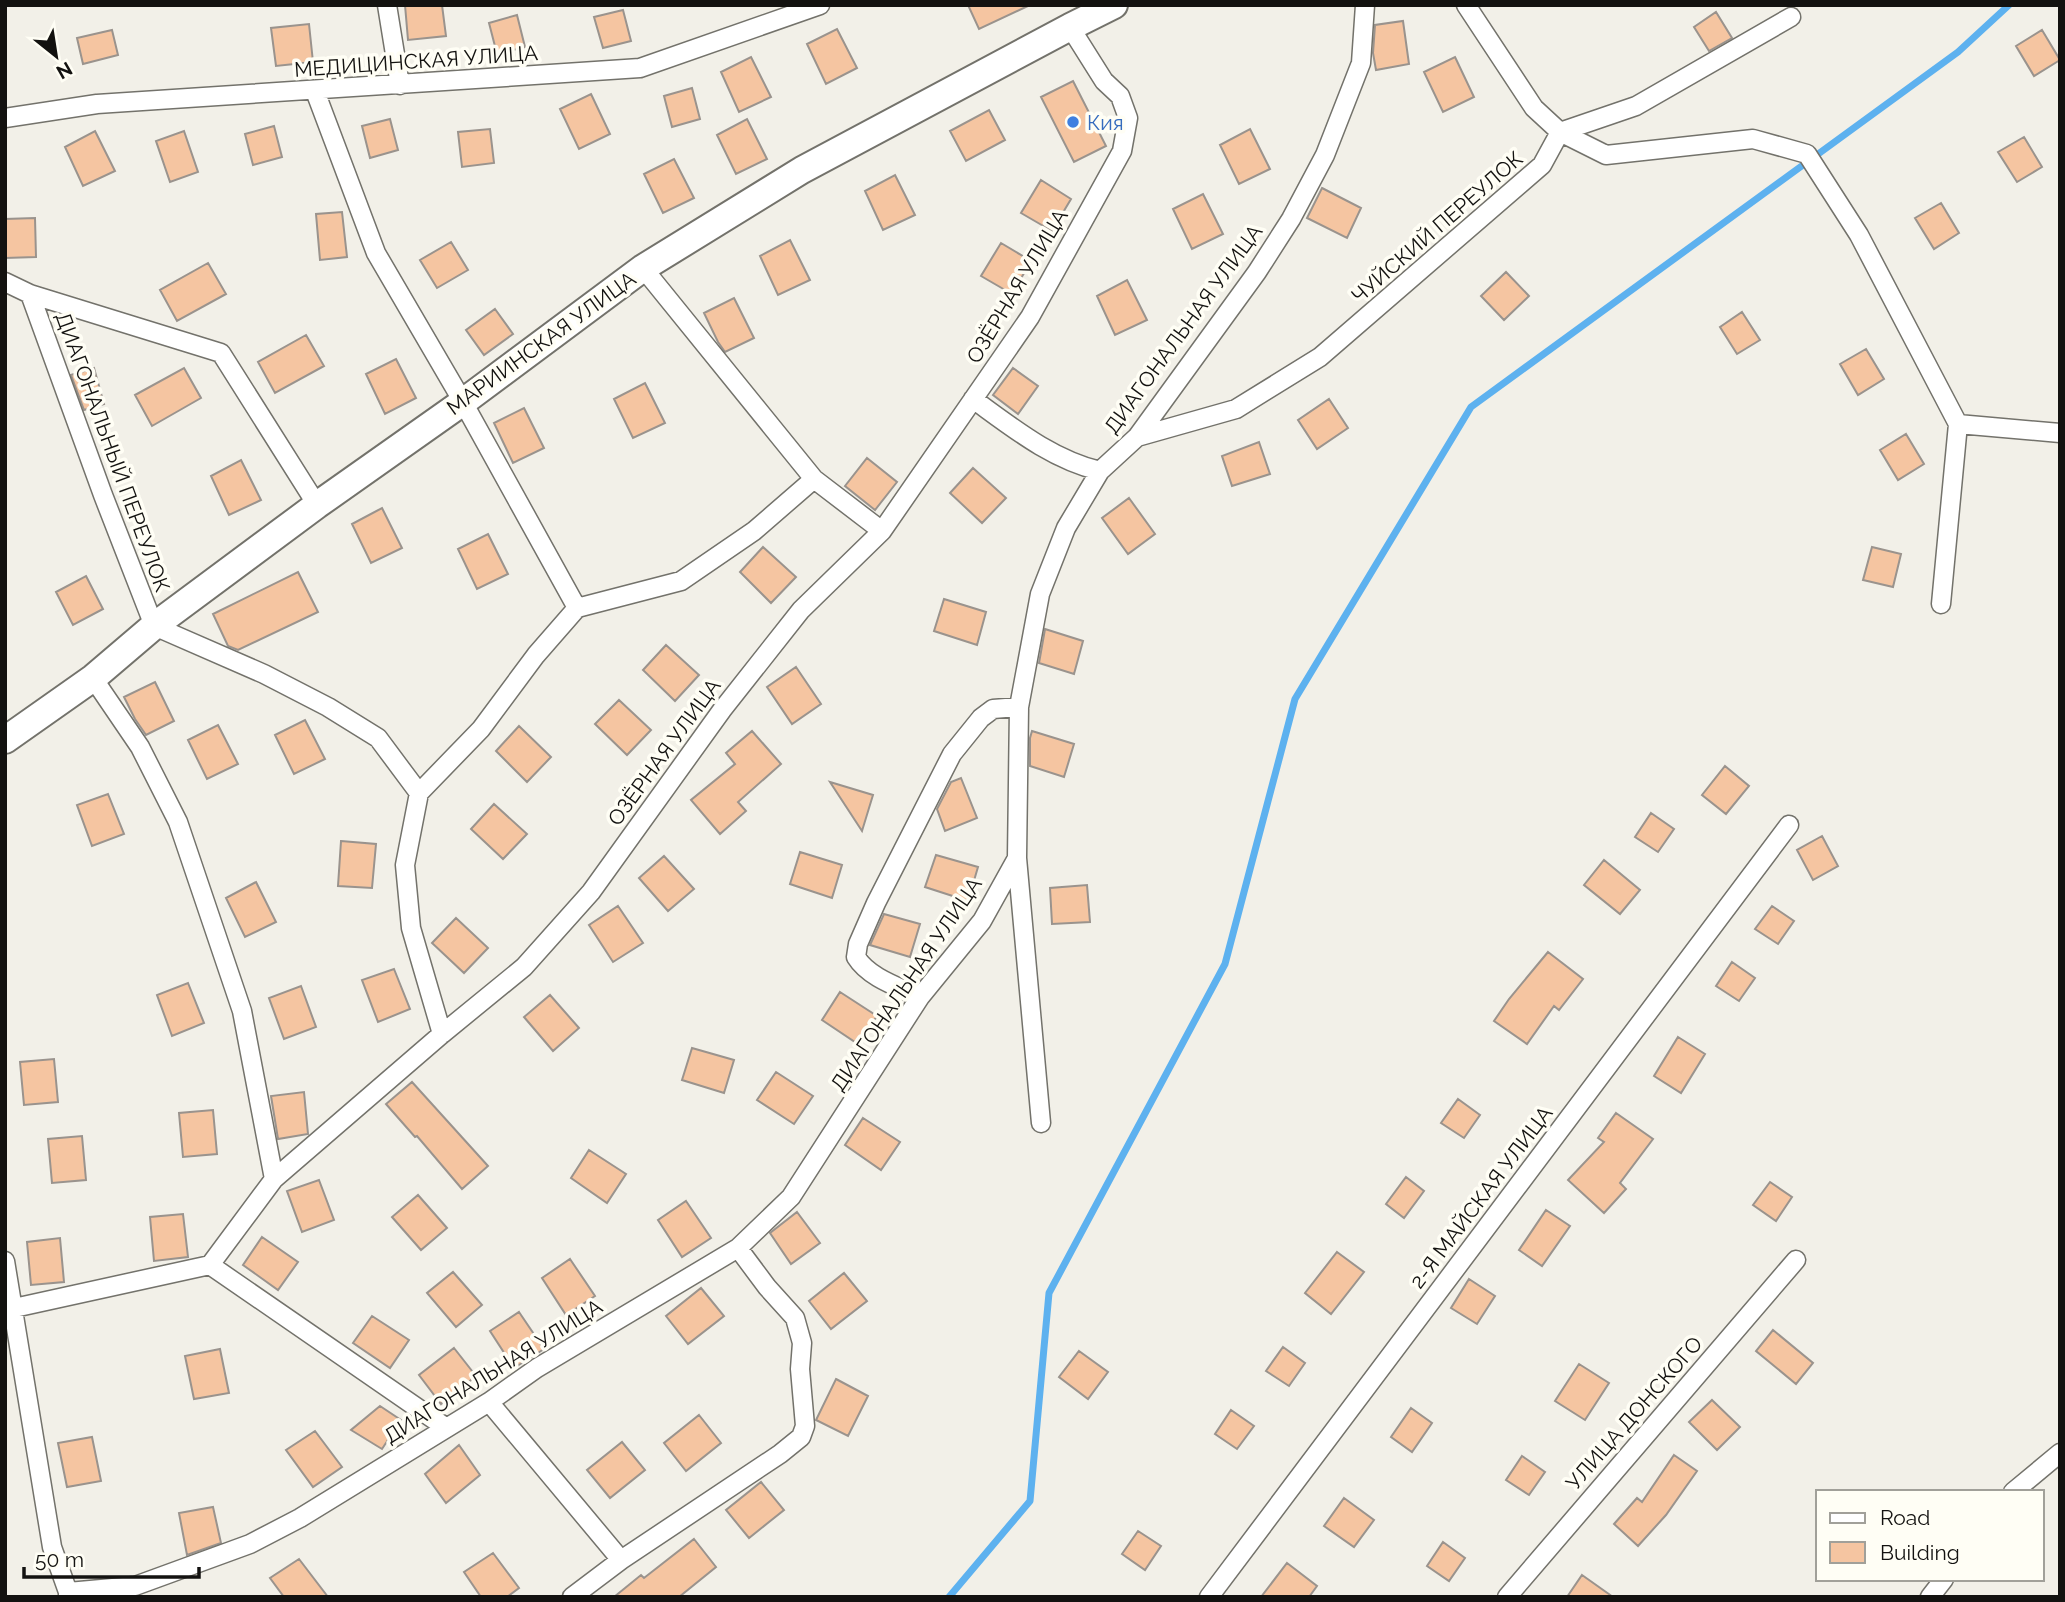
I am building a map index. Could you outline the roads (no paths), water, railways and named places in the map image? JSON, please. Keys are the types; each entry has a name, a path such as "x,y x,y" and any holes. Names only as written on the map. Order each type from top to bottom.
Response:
{"main road":[{"name":"МАРИИНСКАЯ УЛИЦА","path":"5,740 93,678 154,626 317,505 463,402 643,268 802,170 1114,5"}],"street":[{"path":"387,5 400,85"},
{"name":"ДИАГОНАЛЬНАЯ УЛИЦА","path":"68,1595 135,1586 250,1544 300,1518 444,1427 489,1402 537,1368 737,1248 791,1197 920,997 982,921 1017,858 1019,707 1040,594 1066,528 1100,471 1137,437 1291,219 1325,155 1361,63 1365,5"},
{"path":"1466,5 1534,108 1560,132 1606,155 1753,139 1807,154 1859,235 1958,424 1941,604"},
{"name":"МЕДИЦИНСКАЯ УЛИЦА","path":"5,118 97,104 640,68 809,7"},
{"path":"1560,132 1636,107 1791,17"},
{"name":"ОЗЁРНАЯ УЛИЦА","path":"210,1265 274,1180 442,1034 524,967 591,892 722,710 793,620 882,531 1030,317 1122,152 1128,118 1124,107 1070,27"},
{"path":"315,90 376,253 578,608"},
{"name":"ЧУЙСКИЙ ПЕРЕУЛОК","path":"1137,437 1236,409 1321,357 1542,165 1560,132"},
{"path":"643,268 814,479 882,531"},
{"path":"5,282 30,294 221,353 317,505"},
{"name":"ДИАГОНАЛЬНЫЙ ПЕРЕУЛОК","path":"30,294 154,626"},
{"path":"973,399 1037,445 1077,465 1100,471"},
{"path":"1958,424 2060,433"},
{"path":"442,1034 411,929 405,865 419,793 481,729 536,655 578,608 681,581 754,531 814,479"},
{"path":"154,626 264,674 328,707 378,738 419,793"},
{"path":"93,678 140,747 178,822 242,1011 274,1180"},
{"path":"920,997 886,981 861,965 856,957 858,944 881,892 952,754 981,718 993,709 1019,707"},
{"name":"2-Я МАЙСКАЯ УЛИЦА","path":"1209,1597 1789,825"},
{"path":"1017,858 1041,1123"},
{"path":"572,1597 621,1560 780,1454 801,1437 805,1426 800,1369 802,1343 795,1318 766,1287 737,1248"},
{"name":"УЛИЦА ДОНСКОГО","path":"1507,1597 1796,1260"},
{"path":"5,1261 9,1309 52,1547 68,1595"},
{"path":"9,1309 210,1265 444,1427"},
{"path":"489,1402 621,1560"},
{"path":"2015,1490 2060,1453"},
{"path":"1930,1597 1942,1581"}],"waterway":[{"path":"949,1597 1030,1501 1049,1293 1225,964 1295,699 1471,407 1958,52 2009,5"}],"place":[{"name":"Кия","path":"1073,122"}]}
